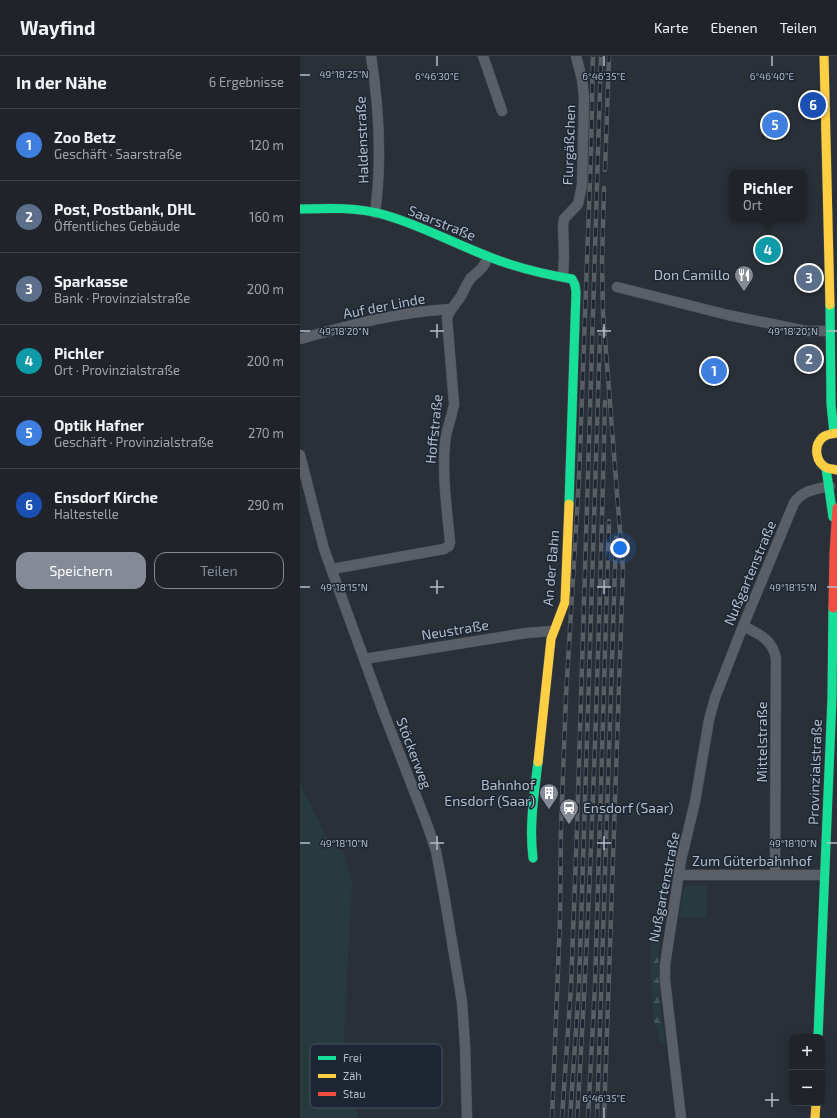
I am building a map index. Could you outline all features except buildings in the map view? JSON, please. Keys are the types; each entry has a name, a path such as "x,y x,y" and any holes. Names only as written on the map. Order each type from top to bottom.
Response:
{"main road":[{"path":"824,56 833,260 830,331 831,404 836,433"},
{"name":"Saarstraße","path":"300,209 336,209 375,213 406,223 488,257 567,278"},
{"name":"An der Bahn","path":"533,858 530,842 531,823 552,631 564,609 565,602 576,292 575,285 567,278"},
{"name":"Provinzialstraße","path":"835,532 830,486 826,468 818,459 816,447 823,437 828,434 836,433"},
{"path":"826,468 837,470"},
{"name":"Provinzialstraße","path":"818,1034 832,698 835,532 837,508"},
{"path":"815,1118 816,1106"}],"street":[{"name":"Haldenstraße","path":"375,213 379,170 379,146 372,61 380,56"},
{"path":"483,56 502,111"},
{"name":"Flurgäßchen","path":"567,278 564,256 563,225 564,219 578,204 582,185 584,97 582,79 576,56"},
{"path":"450,309 461,296 465,286 484,267 488,257"},
{"path":"617,287 728,315 806,331 830,331"},
{"name":"Auf der Linde","path":"300,339 393,315 450,309"},
{"name":"Hoffstraße","path":"332,569 444,549 449,546 450,542 444,466 445,442 454,404 447,318 450,309"},
{"path":"831,387 837,378"},
{"name":"Stöckerweg","path":"300,455 324,549 436,851 462,1002 467,1118"},
{"name":"Nußgartenstraße","path":"681,1118 665,980 666,952 681,860 695,802 709,720 715,698 743,626 794,503 798,497 808,491 830,486"},
{"name":"Mittelstraße","path":"743,626 760,634 769,641 774,649 776,658 775,875"},
{"name":"Neustraße","path":"364,659 526,633 552,631"},
{"name":"Zum Güterbahnhof","path":"679,875 824,875"}],"green space":[{"path":"300,782 328,840 339,848 345,856 352,882 344,1044 310,1044 310,1108 355,1108 359,1118 300,1118"},
{"path":"669,884 658,952 660,1003 665,1044 662,1045 653,1018 650,952 651,937 659,904 658,885"},
{"path":"706,885 706,917 679,917 684,888 687,886"}],"railway":[{"path":"552,1118 560,920 561,827 566,696 579,478 591,153 593,56"},
{"path":"562,1118 571,987 577,828 601,56"},
{"path":"605,170 609,56"},
{"path":"604,188 602,263 603,313 623,570 604,1118"},
{"path":"570,1118 579,986 600,335"},
{"path":"577,1118 587,939 605,402"},
{"path":"588,1118 595,985 609,521"},
{"path":"597,1118 616,538"}],"traffic: fast":[{"path":"300,209 332,208 375,212 411,224 508,264 572,279 576,292 569,504"},
{"path":"830,305 831,404 834,433"},
{"path":"826,468 833,517"},
{"path":"818,1034 832,698 833,608"},
{"path":"533,858 532,822 538,762"}],"traffic: slow":[{"path":"824,56 830,305"},
{"path":"837,433 827,435 822,438 817,446 818,459 823,466 837,470"},
{"path":"538,762 551,639 565,602 569,504"},
{"path":"815,1118 816,1106"}],"traffic: jam":[{"path":"833,608 837,508"}],"place":[{"name":"Ensdorf Kirche","path":"813,105"},
{"name":"Optik Hafner","path":"775,125"},
{"name":"Pichler","path":"768,250"},
{"name":"Sparkasse","path":"809,278"},
{"name":"Don Camillo","path":"744,292"},
{"name":"Post, Postbank, DHL","path":"809,359"},
{"name":"Zoo Betz","path":"714,371"},
{"name":"Bahnhof Ensdorf (Saar)","path":"549,810"},
{"name":"Ensdorf (Saar)","path":"569,825"}]}
